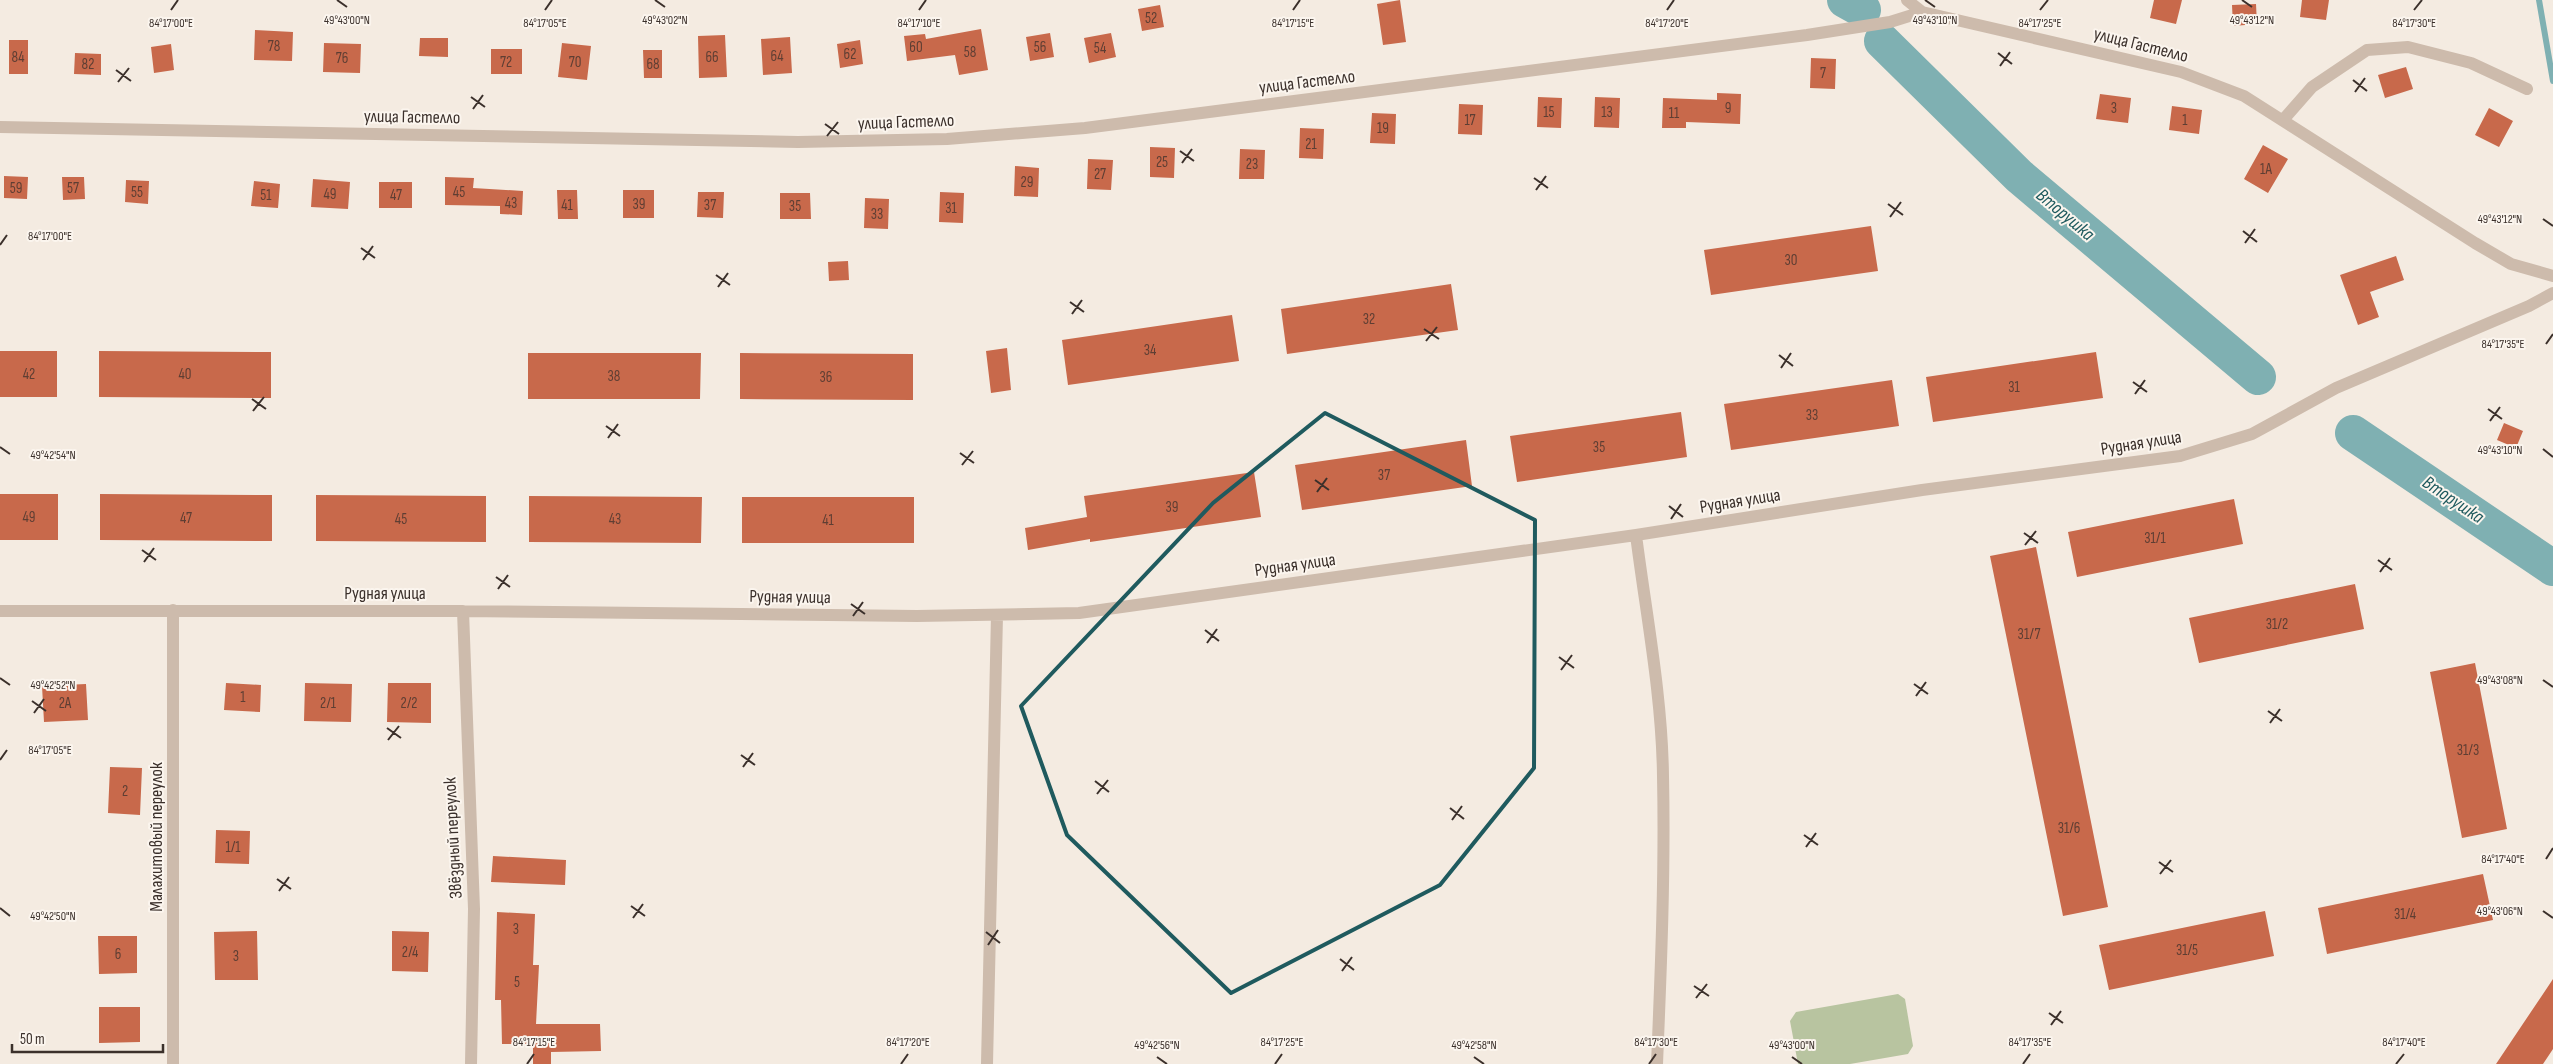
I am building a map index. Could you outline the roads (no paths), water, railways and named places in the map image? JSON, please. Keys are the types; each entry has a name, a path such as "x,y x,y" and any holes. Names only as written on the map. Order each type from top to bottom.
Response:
{"street":[{"path":"1907,0 1922,12"},
{"name":"улица Гастелло","path":"0,127 798,142 947,139 1084,128 1807,35 1890,22 1922,12 2181,72 2244,96 2504,260 2553,276"},
{"path":"2283,120 2312,87 2367,50 2408,47 2417,49 2471,63 2527,89"},
{"name":"Рудная улица","path":"0,611 463,611 917,616 1078,613 1636,534 1929,489 2180,456 2252,434 2336,388 2529,306 2553,293"},
{"path":"1636,534 1658,702 1663,774 1663,920 1657,1064"},
{"name":"Малахитовый переулок","path":"173,610 173,1064"},
{"name":"Звёздный переулок","path":"463,611 474,909 471,1064"},
{"path":"987,1064 997,615"}],"waterway":[{"name":"Вторушка","path":"1845,0 1863,10"},
{"path":"2539,0 2553,81"},
{"name":"Вторушка","path":"1882,41 2019,176 2258,377"},
{"name":"Вторушка","path":"2353,433 2553,568"}]}
